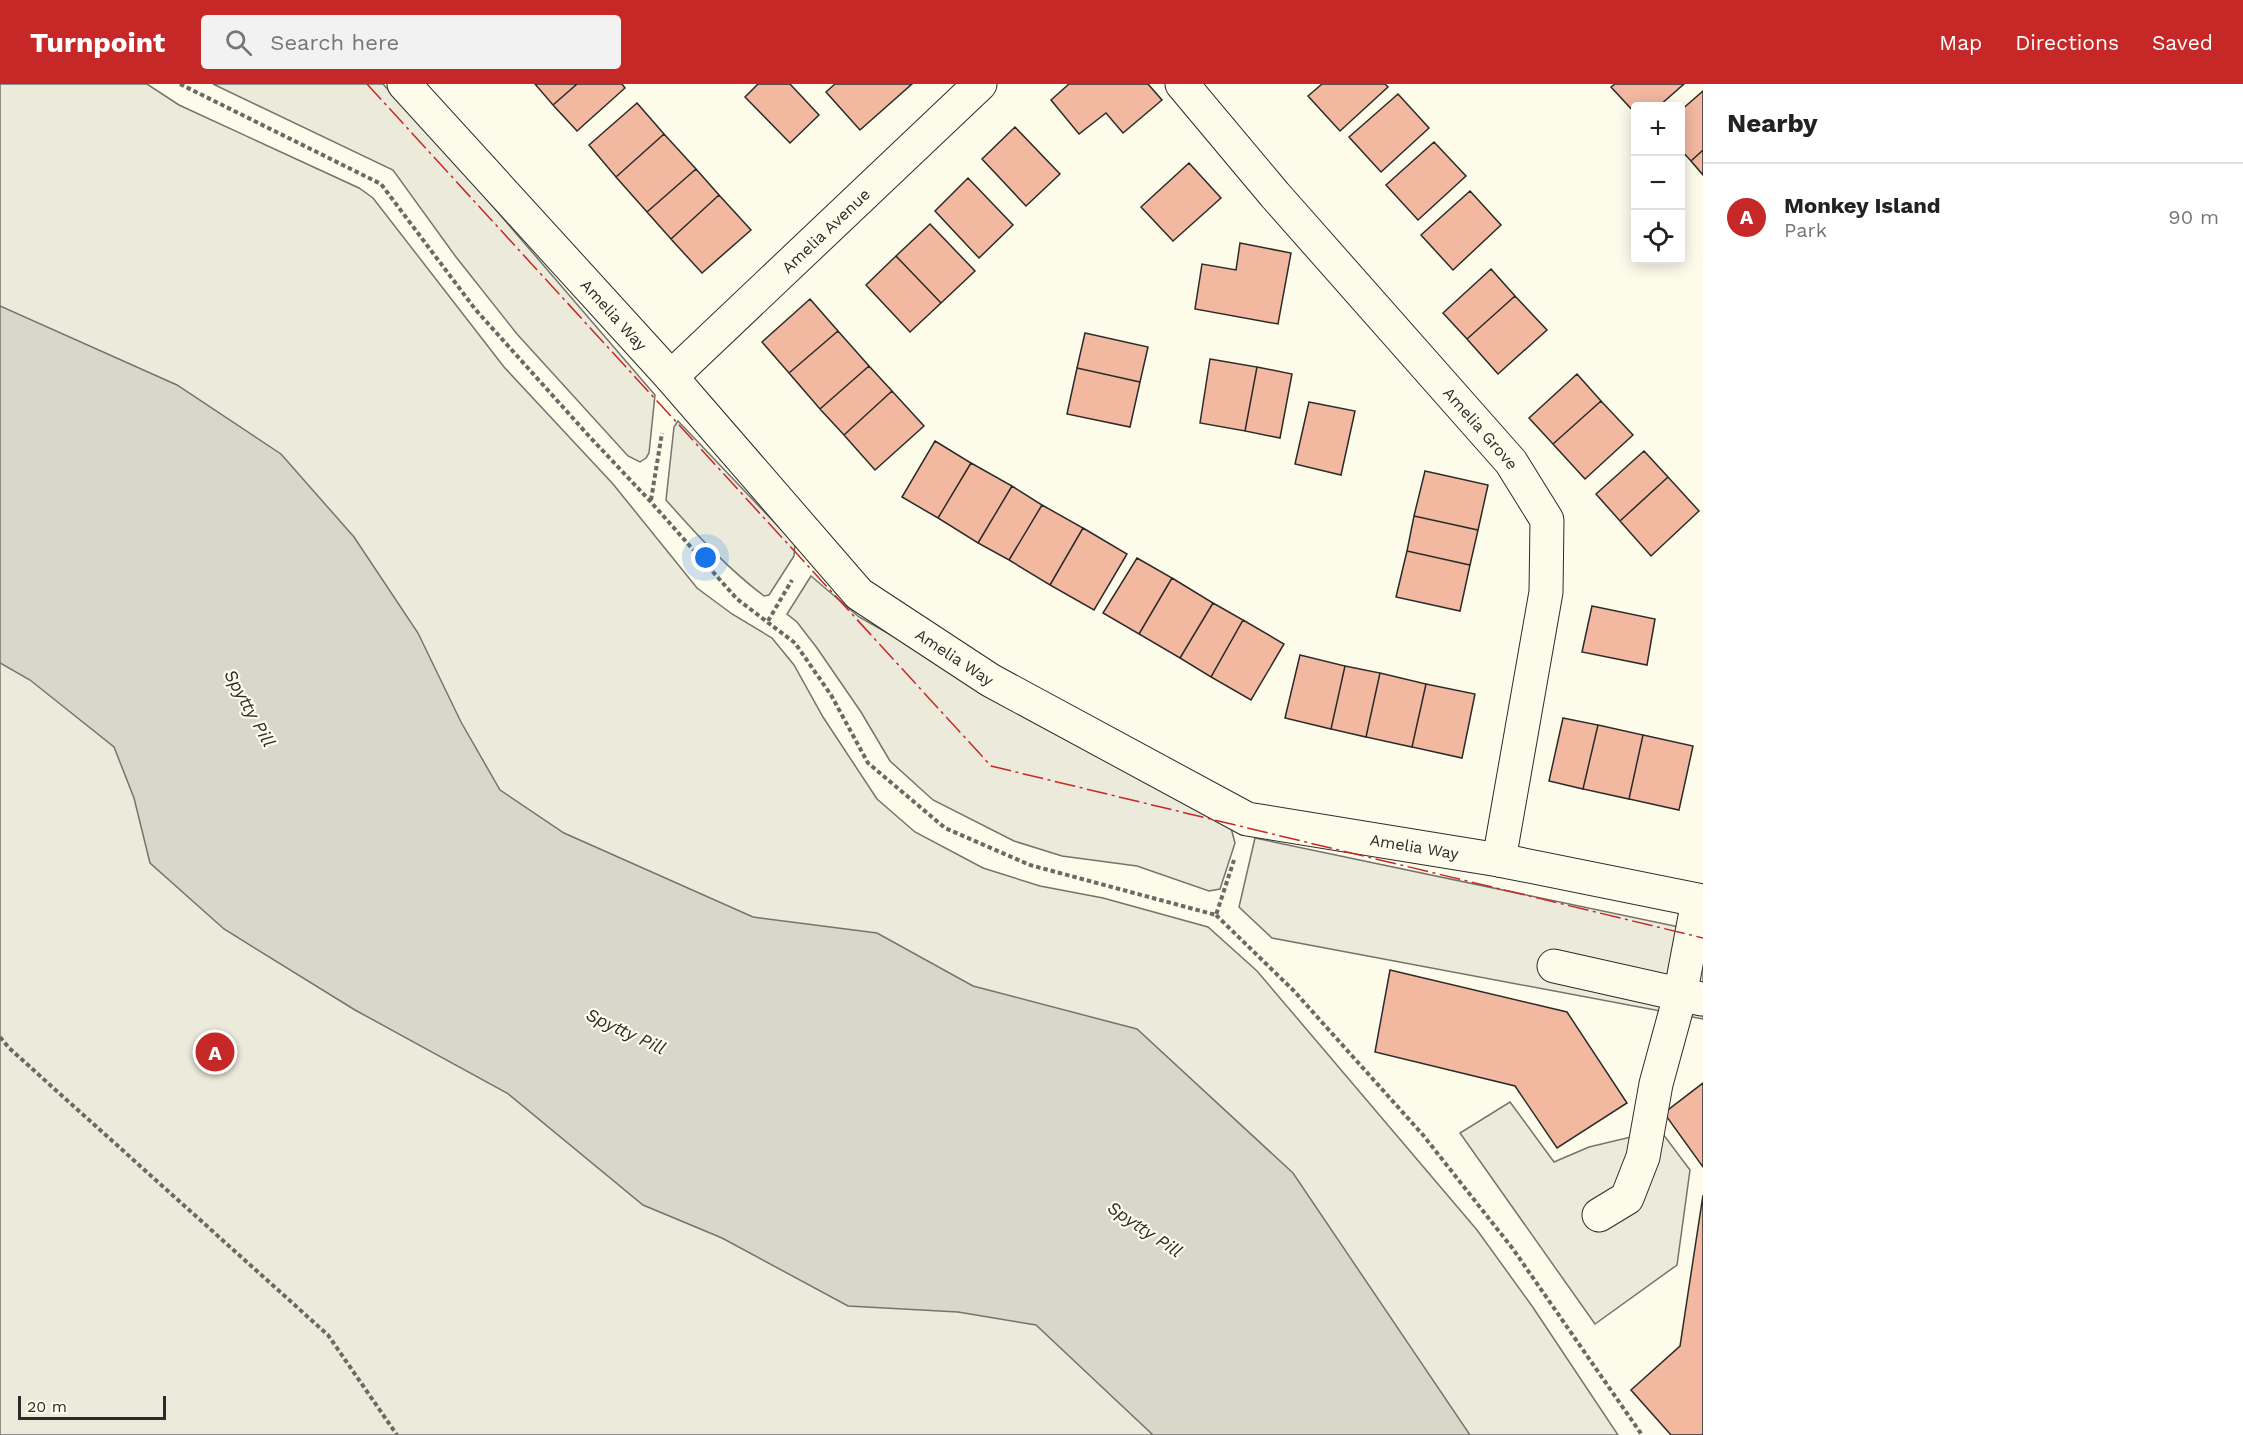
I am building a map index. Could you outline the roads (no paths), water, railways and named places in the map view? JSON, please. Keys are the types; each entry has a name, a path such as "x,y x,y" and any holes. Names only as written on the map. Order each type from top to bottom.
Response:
{"street":[{"name":"Amelia Way","path":"404,84 672,377 859,594 990,680 1247,819 1499,860 1701,901"},
{"name":"Amelia Grove","path":"1182,84 1275,195 1511,462 1547,520 1546,592 1499,860"},
{"name":"Amelia Avenue","path":"672,377 974,86"},
{"path":"1599,1215 1627,1198 1643,1157 1656,1084 1692,998 1701,901"},
{"path":"1554,966 1692,998"}],"water":[{"name":"Spytty Pill","path":"0,306 177,385 281,454 354,537 418,633 461,722 500,790 564,833 753,917 877,933 973,986 1137,1029 1293,1173 1470,1435 1153,1435 1036,1325 958,1312 848,1306 722,1238 643,1205 507,1093 355,1010 224,929 150,863 134,798 114,747 30,680 0,663"}],"place":[{"name":"Monkey Island","path":"215,1052"}]}
